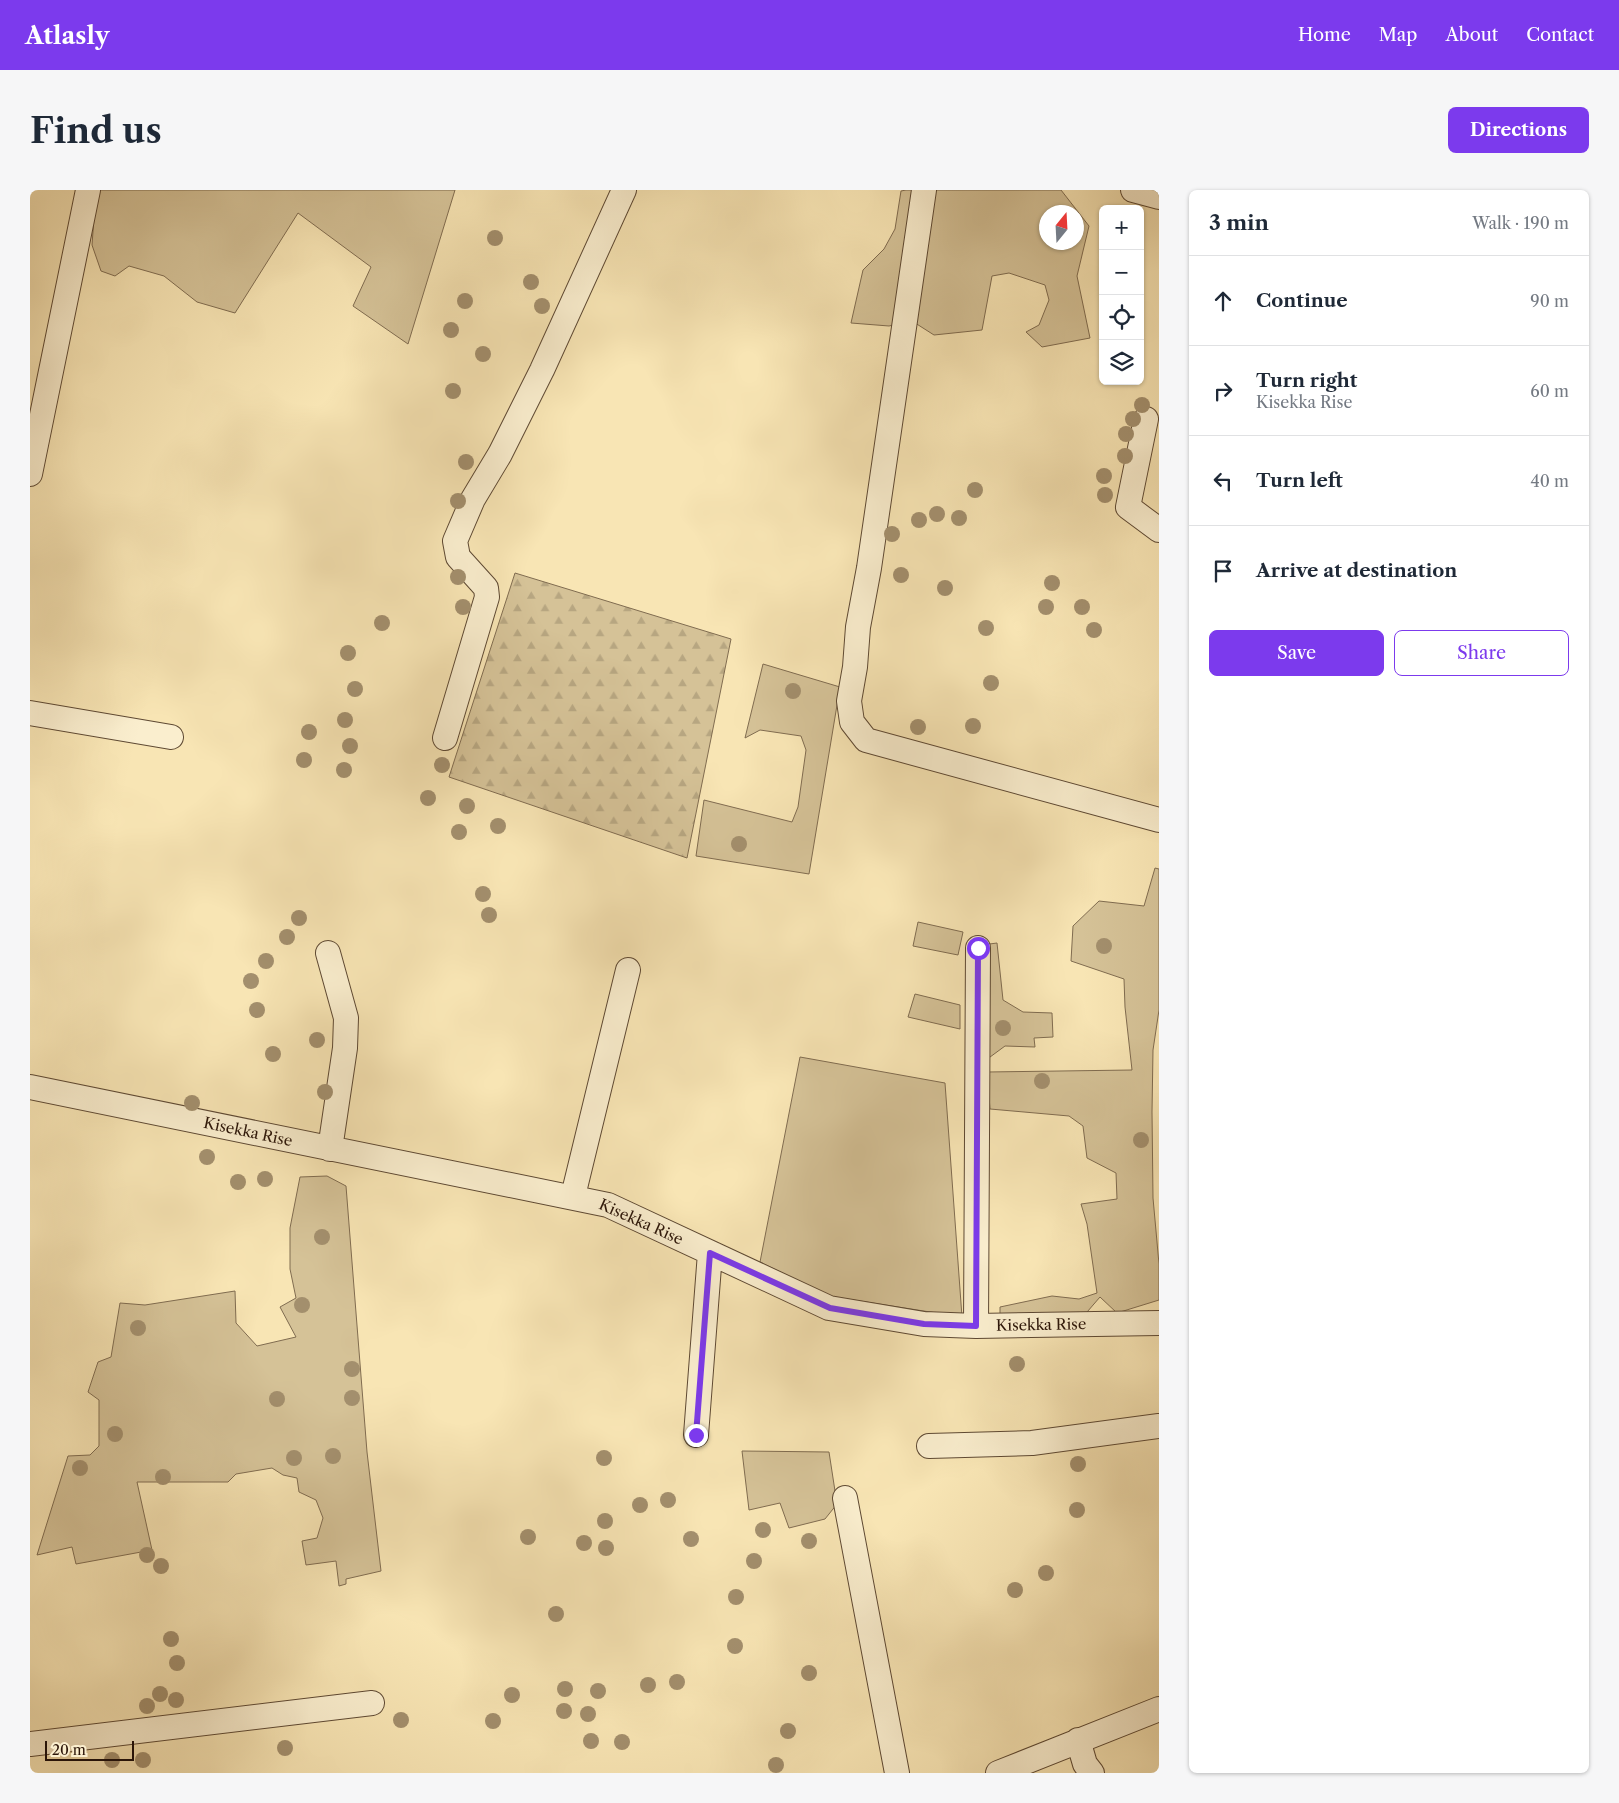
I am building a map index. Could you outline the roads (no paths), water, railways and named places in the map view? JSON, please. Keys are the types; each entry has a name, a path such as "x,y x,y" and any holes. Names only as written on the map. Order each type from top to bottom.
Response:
{"street":[{"path":"30,474 88,190"},
{"path":"445,738 487,597 486,588 458,557 455,541 473,499 500,454 542,370 624,190"},
{"path":"924,190 869,568 858,626 855,667 849,701 852,722 866,740 1159,820"},
{"path":"1133,190 1159,197"},
{"path":"1146,420 1128,507 1159,530"},
{"path":"30,713 172,737"},
{"path":"976,1326 978,948"},
{"path":"328,953 346,1018 345,1048 330,1149"},
{"path":"573,1196 628,970"},
{"name":"Kisekka Rise","path":"30,1087 488,1182 573,1196 608,1205 830,1308 924,1324 976,1326 1159,1323"},
{"path":"696,1435 710,1253"},
{"path":"929,1446 1032,1443 1159,1426"},
{"path":"844,1498 897,1773"},
{"path":"30,1744 372,1703"},
{"path":"998,1773 1159,1709"},
{"path":"1078,1740 1085,1764 1092,1773"}]}
